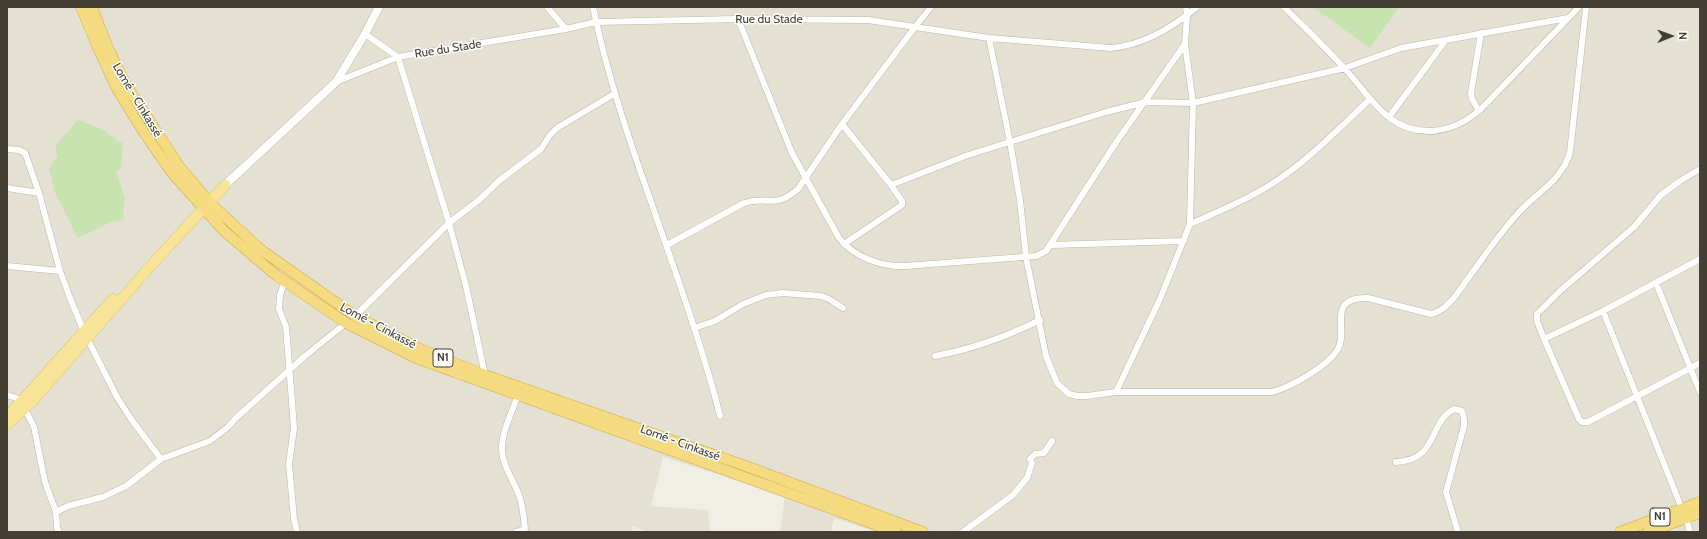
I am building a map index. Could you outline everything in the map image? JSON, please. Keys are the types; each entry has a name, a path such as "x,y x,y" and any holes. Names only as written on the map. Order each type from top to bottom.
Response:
{"highway":[{"name":"Lomé - Cinkassé","path":"81,7 113,80 143,131 172,173 206,204 260,249 355,316 422,350 518,395 896,532"},
{"name":"Lomé - Cinkassé","path":"92,7 108,48 125,83 179,166 236,243 285,281 346,323 416,358 484,379 736,463 923,532"},
{"name":"N1","path":"1648,532 1684,514 1700,502"},
{"name":"N1","path":"1620,532 1684,514 1700,513"}],"main road":[{"path":"7,425 172,235 225,185"},
{"path":"7,417 24,404"}],"street":[{"path":"225,185 336,82 365,34 379,7"},
{"path":"547,7 566,29"},
{"path":"593,7 614,94 667,245 712,382 720,416"},
{"path":"667,245 744,203 751,201 773,202 781,200 798,188 804,177 842,124 931,7"},
{"path":"1116,392 1160,299 1190,224 1193,103 1185,44 1187,15 1186,7"},
{"name":"Rue du Stade","path":"336,82 398,57 566,29 596,22 738,19 868,20 989,38 1099,47 1127,47 1154,36 1197,7"},
{"path":"1284,7 1345,68 1370,99 1394,122 1410,130 1440,130 1456,126 1470,119 1536,53 1579,7"},
{"path":"989,38 1010,142 1020,200 1026,257 1040,320 1046,356 1052,373 1063,390 1068,394 1076,396 1116,392 1272,392 1293,385 1324,363 1339,348 1341,341 1340,322 1342,312 1350,300 1368,298 1430,314 1438,313 1444,309 1519,212 1562,172 1567,163 1570,152 1586,7"},
{"path":"891,185 968,155 1106,112 1146,102 1193,103 1345,68 1401,48 1568,18"},
{"path":"738,19 792,153 832,229 844,244 872,260 887,266 1040,255 1050,245 1117,141 1146,102 1185,44"},
{"path":"1479,111 1472,99 1472,93 1481,33"},
{"path":"365,34 398,57 449,223 466,286 484,379"},
{"path":"1389,117 1446,40"},
{"path":"355,316 449,223 479,200 500,180 541,149 550,135 557,128 614,94"},
{"path":"1190,224 1259,192 1283,177 1315,150 1370,99"},
{"path":"842,124 902,201 902,205 844,244"},
{"path":"7,149 19,150 25,153 39,193 60,272 86,335 117,397 131,419 161,459"},
{"path":"1700,169 1661,195 1634,227 1539,311 1537,318 1544,339 1579,419 1582,422 1588,422 1700,363"},
{"path":"7,188 39,193"},
{"path":"1050,245 1184,241"},
{"path":"1544,339 1603,311 1700,259"},
{"path":"7,266 60,272"},
{"path":"285,281 280,295 279,308 286,327 290,371 294,428 289,464 294,519 297,532"},
{"path":"1656,283 1700,392"},
{"path":"694,328 715,321 743,304 766,295 783,293 821,296 843,308"},
{"path":"1603,311 1690,532"},
{"path":"935,356 984,344 1040,320"},
{"path":"56,512 68,506 103,497 126,486 161,459 210,441 305,356 346,323"},
{"path":"7,395 24,404 34,427 45,482 56,512 57,528 59,532"},
{"path":"516,532 525,529 521,500 511,476 504,464 502,449 503,437 518,395"},
{"path":"1396,462 1414,459 1426,448 1447,414 1454,409 1462,411 1464,426 1446,492 1458,532"},
{"path":"963,532 1013,495 1027,478 1032,463 1030,459 1035,454 1044,453 1052,441"}],"shaded area":[{"path":"7,7 1700,7 1700,532 876,532 834,518 831,532 782,532 780,531 785,496 663,457 651,506 708,510 710,532 646,532 631,525 632,532 7,532"}],"green space":[{"path":"1313,7 1399,7 1370,48"},
{"path":"78,120 102,129 123,144 121,167 116,172 125,198 123,212 124,220 109,223 78,238 54,190 49,170 51,164 58,157 55,146"}]}
